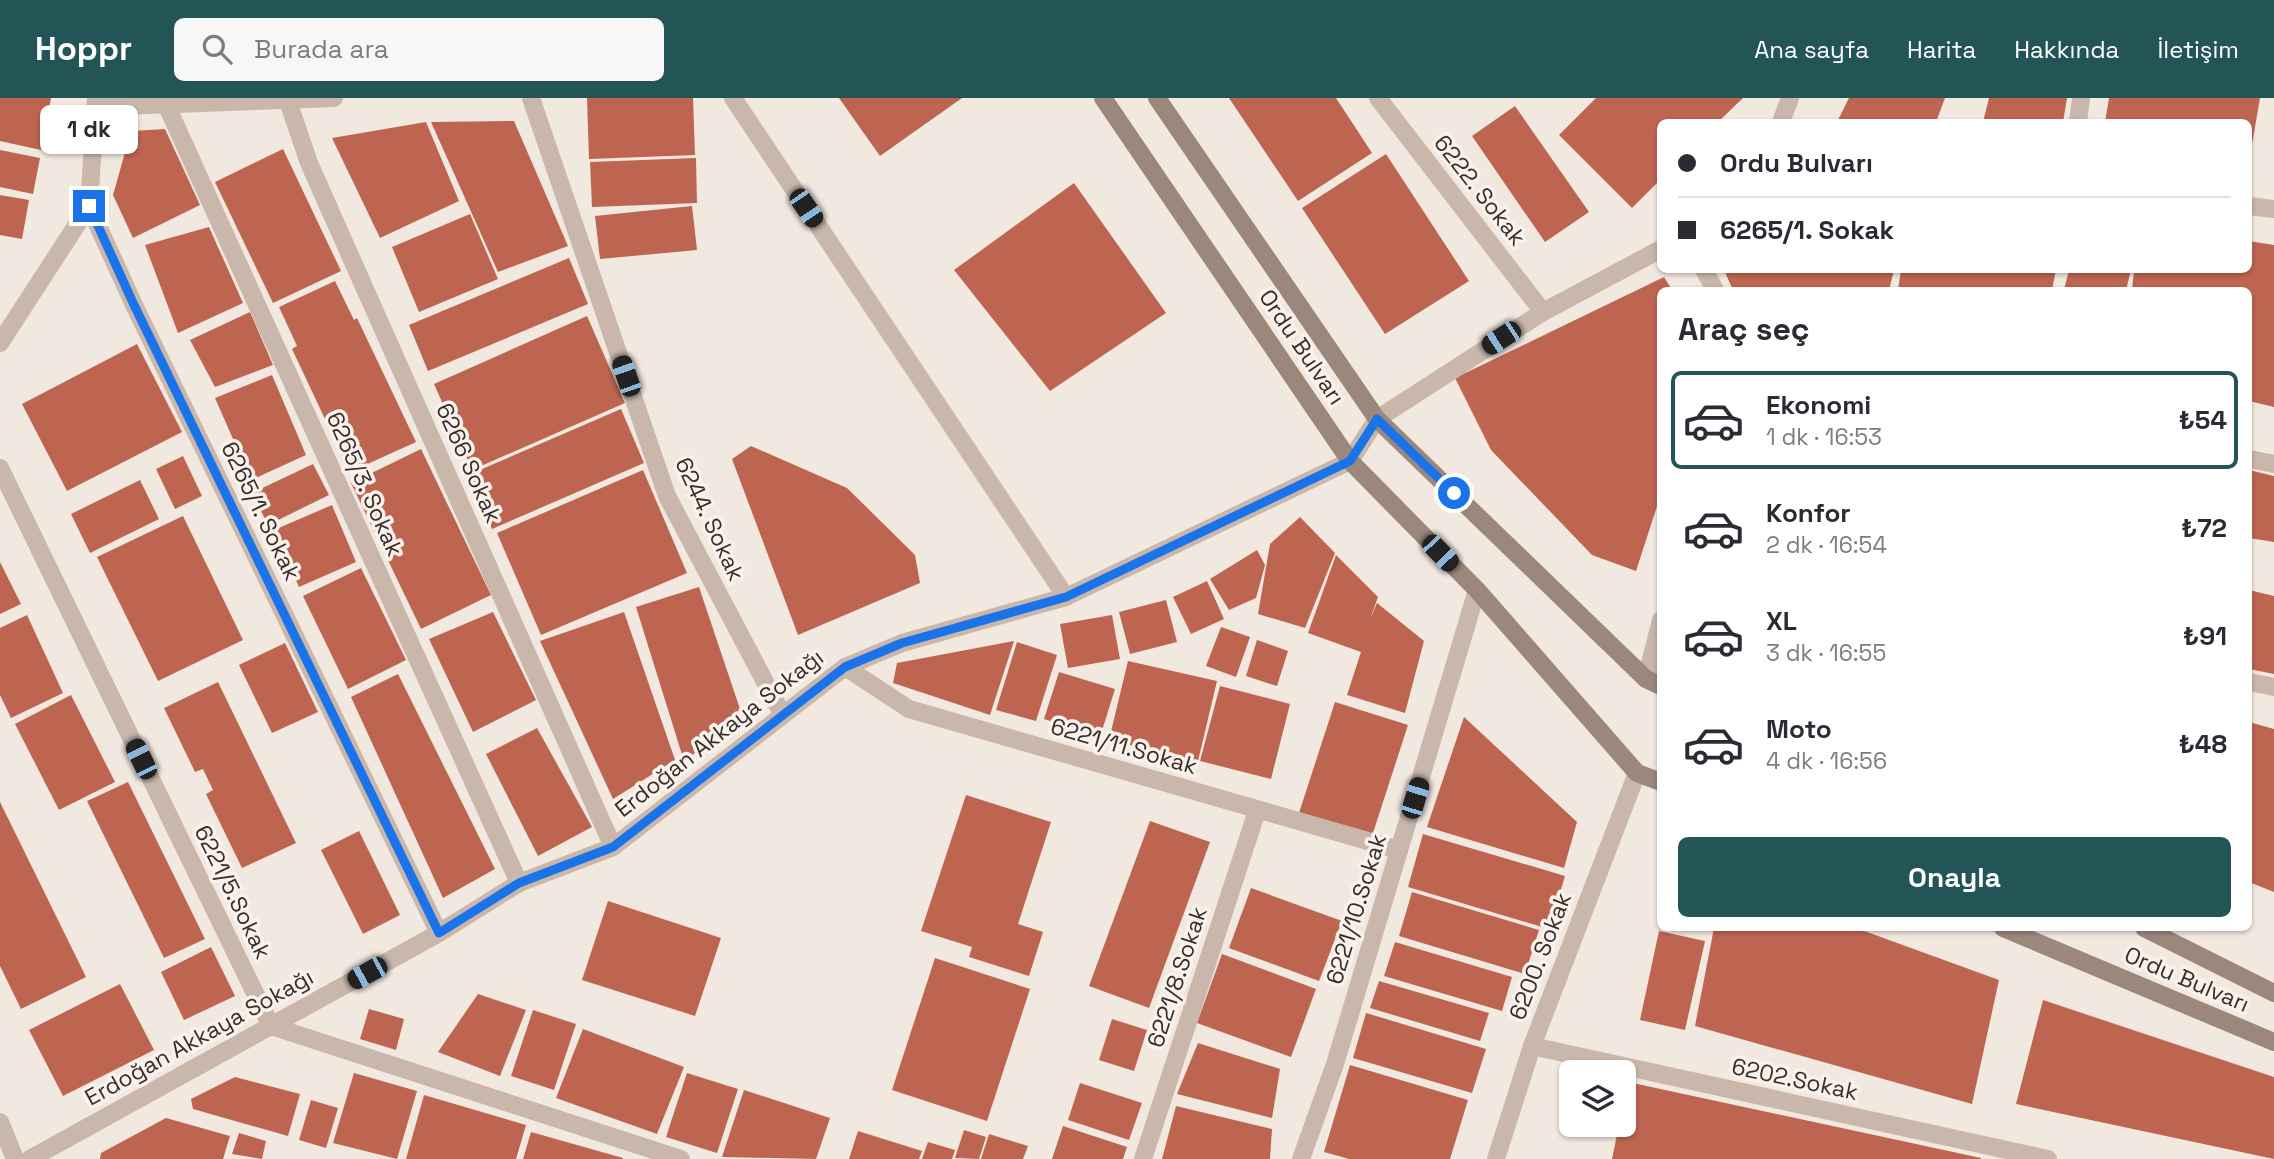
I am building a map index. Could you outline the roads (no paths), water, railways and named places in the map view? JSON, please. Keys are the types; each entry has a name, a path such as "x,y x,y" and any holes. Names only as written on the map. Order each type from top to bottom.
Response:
{"main road":[{"name":"Ordu Bulvarı","path":"1103,98 1350,461 1477,590 1637,773 1657,780"},
{"name":"Ordu Bulvarı","path":"1157,98 1377,419 1654,682"},
{"name":"Ordu Bulvarı","path":"2010,931 2274,1042"},
{"name":"Ordu Bulvarı","path":"2150,931 2274,993"}],"street":[{"path":"96,102 166,104 334,98"},
{"name":"6244. Sokak","path":"531,98 667,496 782,714"},
{"path":"733,98 1066,597"},
{"name":"6222. Sokak","path":"1378,98 1543,312"},
{"path":"1782,119 1790,98"},
{"path":"2078,119 2081,98"},
{"name":"6266 Sokak","path":"287,99 309,163 613,847"},
{"name":"6265/1. Sokak","path":"96,102 89,206 134,305 439,933"},
{"name":"6265/3. Sokak","path":"166,104 519,883"},
{"path":"0,343 89,206"},
{"path":"2252,206 2274,209"},
{"path":"1350,461 1377,419 1543,312 1657,251"},
{"path":"2252,460 2274,464"},
{"name":"Erdoğan Akkaya Sokağı","path":"30,1159 439,933 519,883 613,847 845,667 902,643 1066,597 1350,461"},
{"name":"6221/5.Sokak","path":"0,468 271,1026"},
{"name":"6221/10.Sokak","path":"1301,1159 1335,1064 1477,590"},
{"path":"1654,682 1657,655"},
{"name":"6221/11.Sokak","path":"845,667 909,709 1399,850"},
{"path":"2252,683 2274,687"},
{"name":"6200. Sokak","path":"1496,1159 1532,1046 1637,773"},
{"name":"6221/8.Sokak","path":"1143,1159 1257,811"},
{"path":"271,1026 681,1159"},
{"name":"6202.Sokak","path":"1532,1046 2048,1159"},
{"path":"0,1122 15,1159"}]}
